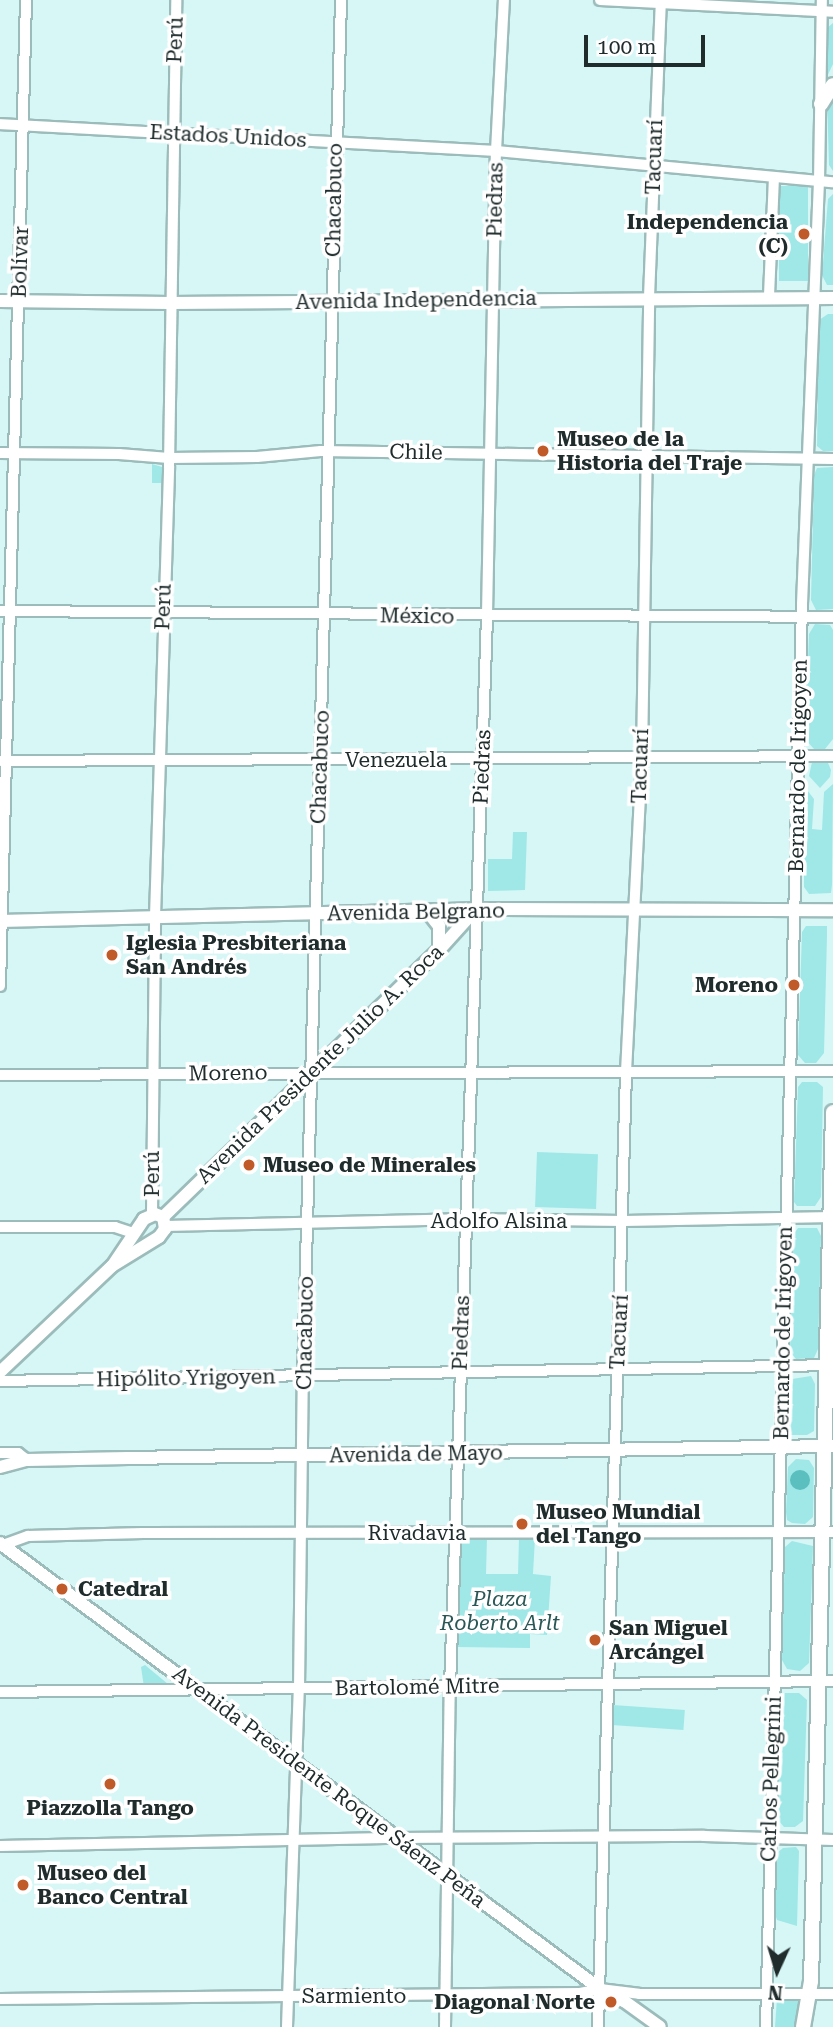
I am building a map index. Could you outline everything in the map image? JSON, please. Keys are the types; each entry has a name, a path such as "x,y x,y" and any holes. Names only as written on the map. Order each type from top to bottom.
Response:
{"highway":[{"path":"821,104 833,85"},
{"path":"803,2027 810,1993 818,1681 827,1532 833,1112"}],"main road":[{"name":"Avenida Independencia","path":"0,301 170,303 769,296 833,298"},
{"name":"Avenida Belgrano","path":"1,921 476,909 833,910"},
{"name":"Avenida Presidente Julio A. Roca","path":"0,1372 112,1266 134,1233 160,1219 439,950 476,909"},
{"path":"428,912 439,926 439,950"},
{"name":"Avenida Presidente Julio A. Roca","path":"112,1266 148,1247 162,1234 160,1219"},
{"path":"134,1233 137,1243 148,1247"},
{"name":"Avenida de Mayo","path":"0,1467 27,1460 614,1452 829,1446"},
{"name":"Avenida Presidente Roque Sáenz Peña","path":"1,1544 600,1989 624,2001 660,2027"}],"street":[{"name":"Bolívar","path":"0,986 5,612 14,454 26,0"},
{"name":"Perú","path":"160,1219 153,1074 155,917 162,612 169,458 176,0"},
{"name":"Chacabuco","path":"287,2027 299,1689 307,1222 341,0"},
{"name":"Piedras","path":"445,2027 450,1687 459,1374 487,615 496,151 504,0"},
{"path":"600,0 661,1 833,12"},
{"name":"Bernardo de Irigoyen","path":"779,1532 798,756 819,182 822,0"},
{"name":"Tacuarí","path":"598,2027 614,1452 624,1221 626,1072 642,757 649,297 661,1"},
{"name":"Estados Unidos","path":"0,124 496,151 774,179 833,182"},
{"path":"769,296 774,179"},
{"name":"Chile","path":"0,453 119,454 169,458 257,457 329,452 833,458"},
{"name":"México","path":"5,612 833,617"},
{"name":"Venezuela","path":"3,761 833,756"},
{"name":"Moreno","path":"0,1075 833,1071"},
{"name":"Adolfo Alsina","path":"160,1219 307,1222 832,1217"},
{"path":"0,1227 115,1227 134,1233"},
{"name":"Hipólito Yrigoyen","path":"0,1381 830,1365"},
{"path":"0,1453 18,1454 27,1460"},
{"name":"Carlos Pellegrini","path":"766,2027 779,1532"},
{"name":"Rivadavia","path":"1,1544 28,1536 827,1532"},
{"name":"Bartolomé Mitre","path":"0,1692 833,1681"},
{"path":"0,1846 398,1838 769,1837 833,1840"},
{"name":"Sarmiento","path":"0,2000 580,1993 600,1989 639,1994 833,1994"}],"green space":[{"path":"833,23 833,64 824,83 827,28"},
{"path":"833,89 833,171 829,165 827,97"},
{"path":"779,186 808,186 808,281 779,281"},
{"path":"833,194 833,285 827,285 822,275 828,199"},
{"path":"833,314 833,451 823,451 817,446 819,320"},
{"path":"152,464 162,467 162,483 152,483"},
{"path":"833,467 833,609 816,610 811,600 814,475 817,468"},
{"path":"815,624 830,625 833,630 833,739 825,749 814,749 805,739 809,634"},
{"path":"812,762 828,763 831,770 830,777 820,788 809,776"},
{"path":"833,784 831,893 809,894 804,887 804,786 814,799 812,829 822,830 824,792"},
{"path":"513,832 527,832 525,890 488,891 488,859 512,859"},
{"path":"806,926 827,926 824,1053 816,1063 805,1063 798,1055 802,932"},
{"path":"802,1082 817,1082 823,1087 821,1197 815,1206 797,1206 794,1202 798,1087"},
{"path":"537,1152 598,1154 596,1209 535,1207"},
{"path":"798,1228 817,1228 821,1236 818,1349 814,1358 796,1359 790,1352 793,1235"},
{"path":"811,1376 815,1384 814,1431 807,1435 791,1435 792,1379"},
{"path":"796,1459 809,1460 814,1468 813,1517 805,1524 787,1520 788,1467"},
{"name":"Plaza Roberto Arlt","path":"464,1538 487,1538 486,1574 518,1574 519,1538 535,1538 533,1574 551,1576 547,1635 530,1634 530,1648 458,1647 459,1543"},
{"path":"792,1541 813,1546 809,1663 800,1671 787,1669 782,1660 785,1547"},
{"path":"145,1665 168,1684 167,1686 144,1687 141,1667"},
{"path":"785,1693 799,1693 807,1700 803,1821 795,1827 784,1827 778,1820 781,1697"},
{"path":"613,1705 685,1710 683,1730 612,1725"},
{"path":"796,1847 799,1851 797,1926 777,1920 775,1914 777,1853 783,1848"},
{"path":"777,1998 797,1998 800,2001 796,2027 775,2027"}],"shaded area":[{"path":"800,1470 807,1473 810,1480 807,1487 800,1490 793,1487 790,1480 793,1473"}],"place":[{"name":"Independencia (C)","path":"804,234"},
{"name":"Museo de la Historia del Traje","path":"543,451"},
{"name":"Iglesia Presbiteriana San Andrés","path":"112,955"},
{"name":"Moreno","path":"794,985"},
{"name":"Museo de Minerales","path":"249,1165"},
{"name":"Museo Mundial del Tango","path":"522,1524"},
{"name":"Catedral","path":"62,1589"},
{"name":"San Miguel Arcángel","path":"595,1640"},
{"name":"Piazzolla Tango","path":"110,1784"},
{"name":"Museo del Banco Central","path":"23,1885"},
{"name":"Diagonal Norte","path":"611,2002"}]}
